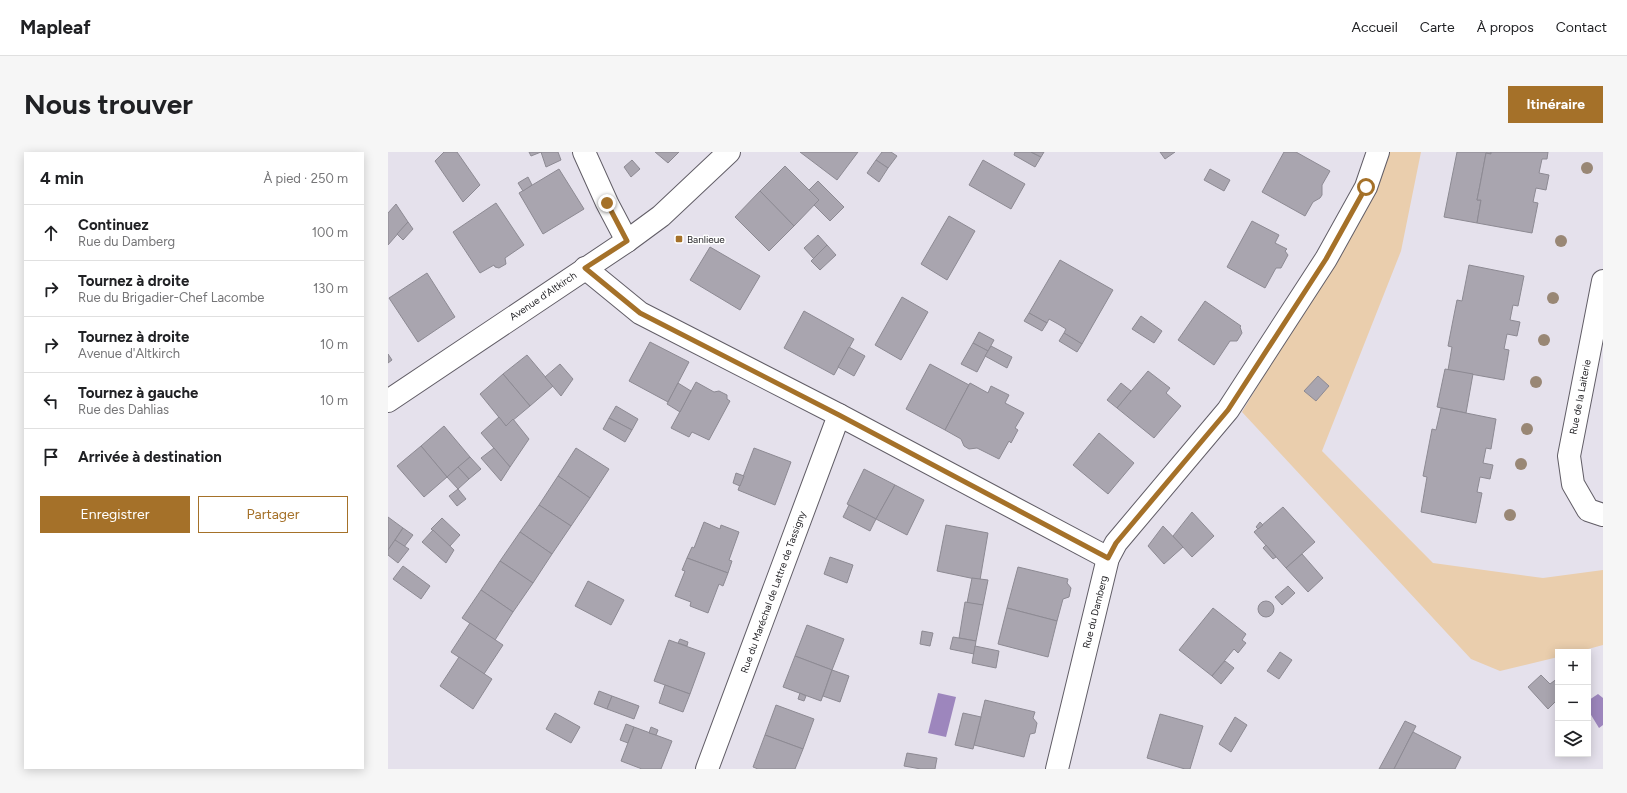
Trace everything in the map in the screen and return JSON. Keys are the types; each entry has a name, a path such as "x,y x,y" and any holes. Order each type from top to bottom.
{"street":[{"path":"584,152 607,203 627,241"},
{"name":"Avenue d'Altkirch","path":"388,401 627,241 661,216 728,152"},
{"name":"Rue du Damberg","path":"1057,769 1108,558 1116,543 1228,410 1326,259 1366,187 1378,152"},
{"path":"585,268 640,313 839,415 1108,558"},
{"name":"Rue de la Laiterie","path":"1596,512 1573,484 1569,456 1603,281"},
{"name":"Rue du Maréchal de Lattre de Tassigny","path":"707,769 839,415"}],"shaded area":[{"path":"1387,152 1421,152 1401,251 1322,451 1433,563 1543,578 1603,570 1603,645 1588,649 1555,649 1555,658 1500,671 1471,659 1242,412 1370,198"},
{"path":"938,693 956,697 946,737 928,733"},
{"path":"1598,694 1603,698 1603,725 1599,728 1591,715 1591,699"}],"building":[{"path":"444,152 457,152 480,185 463,202 435,161"},
{"path":"529,152 541,152 531,156"},
{"path":"541,152 558,152 561,160 546,167"},
{"path":"655,152 679,152 668,163"},
{"path":"800,152 858,152 837,180"},
{"path":"882,152 891,152 897,156 888,168 876,160"},
{"path":"1015,152 1031,152 1041,157 1035,167 1014,155"},
{"path":"1031,152 1044,152 1041,157"},
{"path":"1160,152 1175,152 1165,159"},
{"path":"1284,152 1296,152 1330,171 1322,185 1322,195 1313,202 1305,216 1262,192"},
{"path":"1457,152 1491,152 1491,154 1486,153 1477,200 1481,200 1477,223 1444,217"},
{"path":"1491,152 1548,152 1547,159 1542,159 1539,173 1549,175 1546,190 1536,188 1533,202 1538,203 1532,233 1477,223 1481,200 1477,200 1486,153 1491,154"},
{"path":"632,160 640,169 631,177 624,167"},
{"path":"876,160 888,168 879,182 867,173"},
{"path":"983,160 1025,184 1011,209 969,185"},
{"path":"785,166 819,200 794,226 760,191"},
{"path":"559,169 584,209 543,234 519,193"},
{"path":"1210,169 1230,180 1224,191 1204,180"},
{"path":"528,177 532,185 523,191 518,183"},
{"path":"818,181 844,207 830,221 814,205 819,200 809,190"},
{"path":"760,191 794,226 769,251 735,217"},
{"path":"496,203 524,245 505,258 506,264 499,268 495,267 494,265 480,273 453,232"},
{"path":"396,204 408,222 388,245 388,213"},
{"path":"949,216 975,231 947,280 921,264"},
{"path":"1252,221 1279,235 1275,243 1287,249 1285,251 1288,255 1281,268 1276,268 1265,288 1227,267"},
{"path":"408,222 413,229 403,240 397,234"},
{"path":"818,235 827,245 814,259 804,248"},
{"path":"827,245 836,255 820,270 811,261"},
{"path":"710,247 760,276 740,310 690,280"},
{"path":"1060,260 1113,290 1082,344 1064,333 1066,329 1058,324 1049,319 1047,323 1029,313"},
{"path":"1469,265 1524,276 1518,306 1513,305 1510,320 1520,322 1517,336 1507,334 1504,349 1509,350 1504,380 1448,370 1452,347 1448,346 1457,300 1462,301"},
{"path":"427,273 455,317 418,342 389,298"},
{"path":"902,297 928,312 901,360 875,345"},
{"path":"1205,301 1241,326 1242,333 1237,341 1230,341 1214,365 1178,340"},
{"path":"804,311 854,339 834,375 784,348"},
{"path":"1029,313 1047,323 1042,331 1024,321"},
{"path":"1141,316 1162,331 1154,343 1132,329"},
{"path":"979,332 994,340 988,351 973,343"},
{"path":"1064,333 1082,344 1077,352 1059,341"},
{"path":"650,342 689,362 668,402 629,381"},
{"path":"973,343 988,351 977,372 961,364"},
{"path":"991,346 1012,357 1007,368 985,356"},
{"path":"849,347 865,356 854,376 838,367"},
{"path":"388,354 392,360 388,363"},
{"path":"527,355 553,386 530,406 503,374"},
{"path":"560,364 573,379 561,396 545,377"},
{"path":"930,364 969,385 945,430 906,409"},
{"path":"1445,369 1473,374 1466,413 1437,407"},
{"path":"1148,371 1170,388 1166,393 1181,406 1154,438 1117,408"},
{"path":"503,374 530,406 506,426 480,394"},
{"path":"1318,376 1329,386 1316,401 1304,391"},
{"path":"696,382 714,392 719,391 727,395 727,399 730,401 709,440 692,432 689,437 671,428"},
{"path":"678,383 691,391 680,412 667,404"},
{"path":"970,383 988,393 991,386 1009,395 1005,403 1024,413 1015,428 1018,430 1011,443 1009,441 999,459 977,448 969,449 964,446 961,439 945,430"},
{"path":"1121,383 1131,391 1117,408 1107,400"},
{"path":"616,406 638,419 632,430 609,418"},
{"path":"1441,408 1496,419 1491,449 1486,448 1483,463 1493,465 1490,479 1480,477 1477,492 1482,493 1476,523 1421,512 1427,477 1423,476 1432,429 1436,430"},
{"path":"499,417 506,426 513,419 529,439 510,467 481,433"},
{"path":"609,418 632,430 625,442 603,429"},
{"path":"444,426 470,457 447,477 421,446"},
{"path":"1099,433 1134,463 1108,494 1073,465"},
{"path":"421,446 447,477 424,497 397,466"},
{"path":"494,448 510,467 501,481 481,458"},
{"path":"576,448 609,469 590,498 558,476"},
{"path":"754,448 791,462 775,505 738,490"},
{"path":"470,457 481,469 469,479 458,467"},
{"path":"458,467 469,479 458,489 447,477"},
{"path":"864,469 895,485 876,519 847,504"},
{"path":"736,473 744,476 740,486 733,483"},
{"path":"558,476 590,498 571,526 539,505"},
{"path":"895,485 924,500 907,535 876,519"},
{"path":"458,489 466,499 457,506 449,496"},
{"path":"539,505 571,526 552,554 520,532"},
{"path":"849,505 876,519 870,531 843,517"},
{"path":"1283,507 1315,542 1286,568 1254,532"},
{"path":"1192,512 1214,536 1192,557 1173,536"},
{"path":"388,517 403,528 388,550"},
{"path":"442,518 460,535 450,546 431,529"},
{"path":"704,522 720,529 721,525 739,532 729,560 732,561 728,573 687,558 692,547 694,548"},
{"path":"1260,522 1263,525 1258,529 1256,527"},
{"path":"946,525 988,533 980,580 937,571"},
{"path":"1163,526 1183,547 1164,564 1148,546"},
{"path":"403,528 413,535 404,547 395,540"},
{"path":"433,530 454,550 446,563 422,542"},
{"path":"520,532 552,554 533,583 500,561"},
{"path":"395,540 409,549 398,563 388,555 388,550"},
{"path":"1266,545 1276,557 1273,559 1263,548"},
{"path":"1302,554 1323,578 1308,592 1286,568"},
{"path":"830,557 853,565 847,583 824,574"},
{"path":"687,558 728,573 723,586 719,584 708,613 690,606 691,602 675,596 685,571 682,570"},
{"path":"500,561 533,583 513,612 481,590"},
{"path":"403,566 430,586 421,599 393,579"},
{"path":"1018,567 1068,579 1067,583 1071,588 1069,597 1063,599 1057,621 1007,608"},
{"path":"972,578 988,580 983,605 967,603"},
{"path":"588,581 624,600 611,625 575,606"},
{"path":"1288,586 1295,593 1282,605 1275,597"},
{"path":"481,590 513,612 495,640 462,618"},
{"path":"1266,601 1273,606 1274,609 1269,616 1266,617 1259,612 1258,609 1263,602"},
{"path":"965,602 983,605 976,641 959,638"},
{"path":"1007,608 1057,621 1048,657 998,644"},
{"path":"1213,608 1246,634 1242,640 1246,643 1238,653 1234,649 1212,676 1179,650"},
{"path":"470,623 503,645 484,674 451,652"},
{"path":"807,625 844,639 832,670 795,656"},
{"path":"922,631 933,633 930,646 920,644"},
{"path":"953,637 976,641 974,654 950,649"},
{"path":"680,639 688,642 687,646 678,643"},
{"path":"669,640 705,653 690,694 654,681"},
{"path":"975,646 999,651 996,668 972,663"},
{"path":"1280,652 1292,660 1279,679 1267,671"},
{"path":"795,656 832,670 821,701 783,687"},
{"path":"459,657 492,679 473,709 440,686"},
{"path":"1225,661 1234,668 1221,684 1212,676"},
{"path":"832,670 849,676 840,702 823,696"},
{"path":"1541,675 1550,684 1555,680 1555,702 1548,709 1528,687"},
{"path":"665,685 690,694 683,712 659,703"},
{"path":"599,691 612,696 607,709 594,704"},
{"path":"800,693 806,696 804,701 798,699"},
{"path":"612,696 639,706 634,719 607,709"},
{"path":"985,700 1035,712 1033,718 1037,723 1035,733 1030,734 1024,757 974,745"},
{"path":"776,705 814,719 803,749 765,735"},
{"path":"555,713 580,727 571,743 546,729"},
{"path":"963,713 981,717 973,749 955,745"},
{"path":"1160,714 1203,726 1190,769 1185,769 1147,758"},
{"path":"1235,717 1247,725 1231,752 1219,744"},
{"path":"1405,721 1416,726 1394,769 1379,769"},
{"path":"626,724 634,727 628,743 620,740"},
{"path":"634,727 672,741 661,769 642,769 621,761"},
{"path":"651,727 658,730 656,735 649,733"},
{"path":"1413,732 1461,757 1455,769 1394,769"},
{"path":"765,735 803,749 795,769 758,769 753,767"},
{"path":"907,753 937,758 935,769 921,769 904,766"}],"place":[{"name":"Banlieue","path":"679,239"}],"route":[{"path":"607,203 627,241 585,268 640,313 839,415 1108,558 1116,543 1228,410 1326,259 1366,187"}]}
